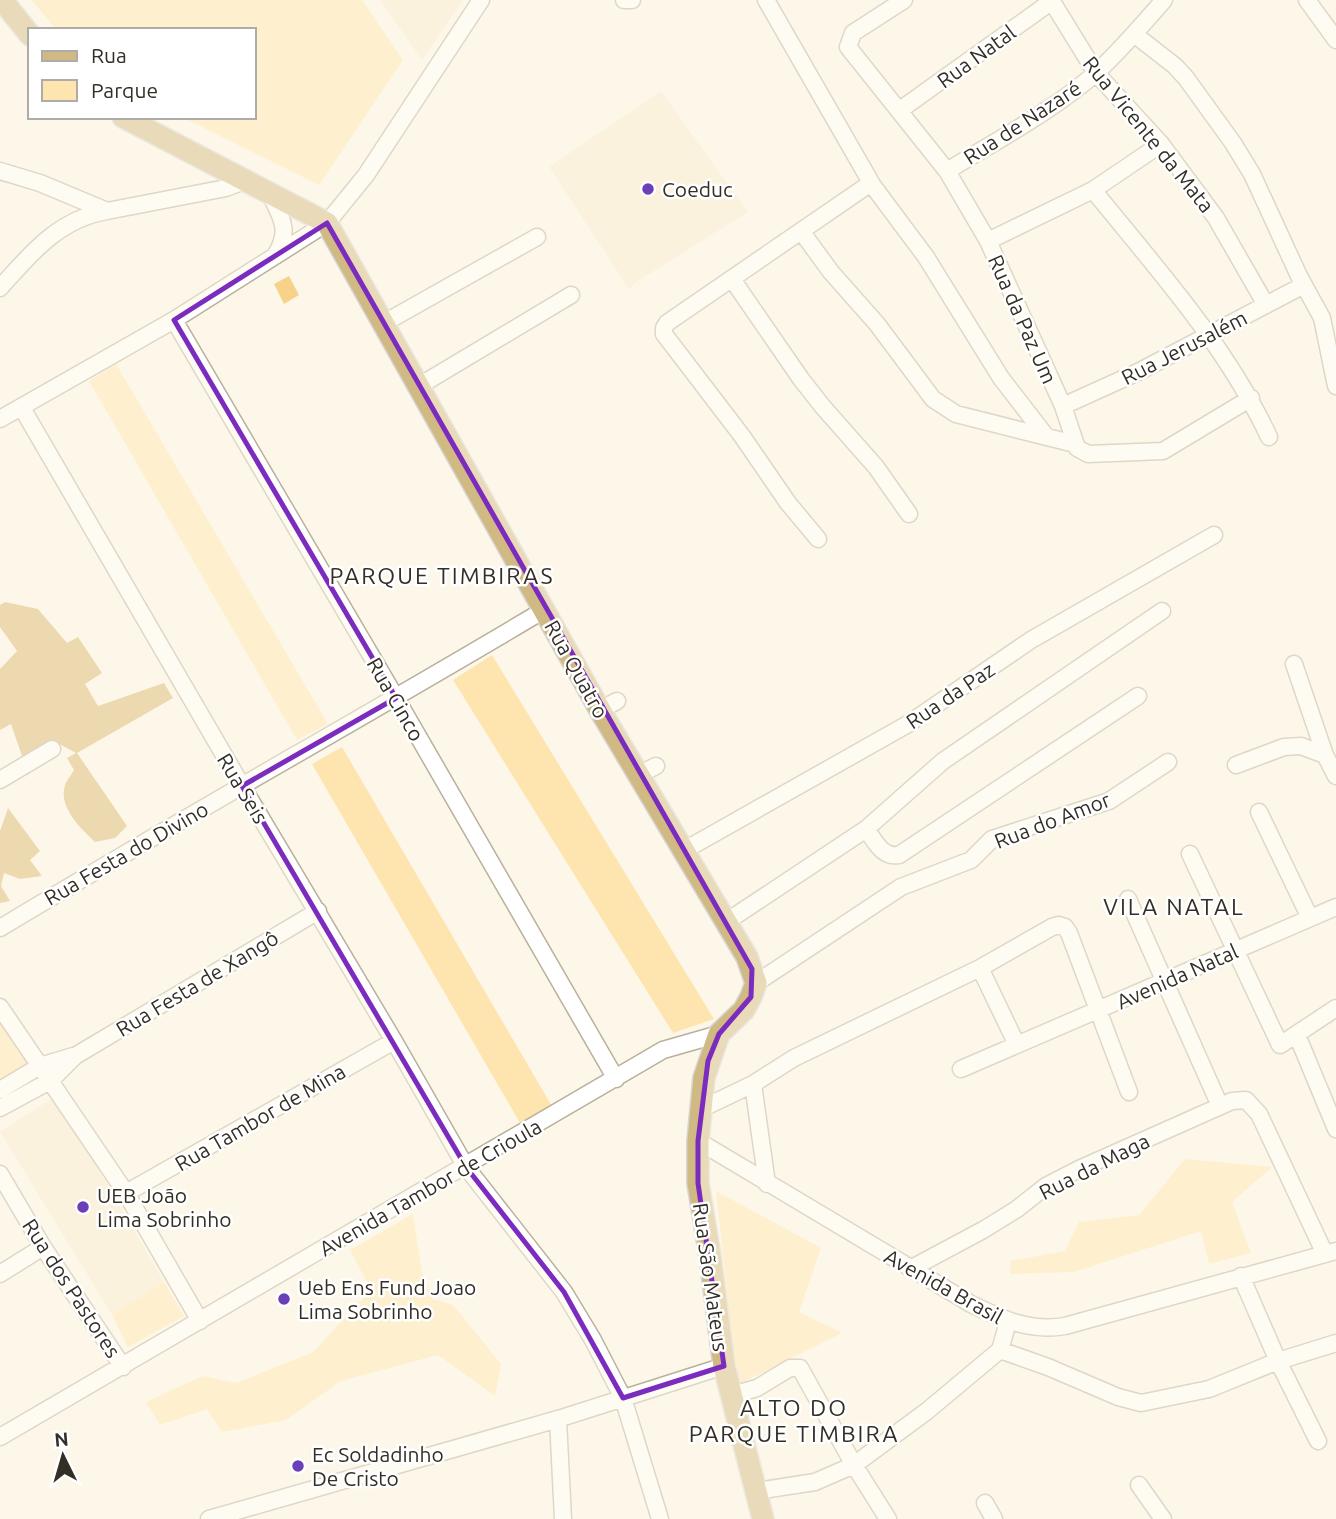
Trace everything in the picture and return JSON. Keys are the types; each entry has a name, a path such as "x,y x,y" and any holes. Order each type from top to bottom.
{"main road":[{"path":"2,0 28,34"},
{"path":"0,14 28,35"},
{"path":"126,119 327,223"},
{"name":"Rua Quatro","path":"327,223 544,610 608,706 647,771 684,851 747,957 756,984"},
{"path":"719,1034 744,1010 756,984"},
{"name":"Rua São Mateus","path":"719,1034 704,1078 698,1141 698,1183 724,1367 763,1519"}],"street":[{"path":"0,419 174,320 273,260 327,223 366,175 481,0"},
{"path":"624,0 632,0"},
{"path":"766,0 871,183 926,257 1001,378 1045,435"},
{"name":"Rua da Paz Um","path":"904,0 853,33 848,42 852,53 947,171 988,241 1063,407 1075,444"},
{"name":"Rua de Nazaré","path":"947,171 1041,113 1096,73 1164,0"},
{"path":"1307,0 1336,40"},
{"name":"Rua Vicente da Mata","path":"1051,1 1096,73 1161,144 1216,218 1266,305"},
{"name":"Rua Natal","path":"900,110 1051,1"},
{"path":"1134,34 1175,66 1233,143 1252,174 1322,318 1333,350 1336,386"},
{"path":"988,241 1093,190 1161,144"},
{"path":"0,170 40,183 107,211"},
{"path":"0,288 30,254 53,234 86,215 226,188 244,181"},
{"path":"818,539 664,334 664,328 667,323 871,183"},
{"path":"1093,190 1192,312 1251,398 1269,437"},
{"path":"270,194 285,229 282,245 273,260"},
{"path":"801,231 831,272 877,324 933,399 956,414 1075,444 1081,452 1088,454 1163,451 1251,398"},
{"path":"384,323 537,237"},
{"path":"732,279 823,407 876,467 909,514"},
{"name":"Rua Jerusalém","path":"1063,407 1138,372 1304,285"},
{"path":"419,386 571,295"},
{"name":"Rua Cinco","path":"174,320 616,1079"},
{"name":"Rua Seis","path":"22,408 466,1167 564,1292 593,1340 623,1398 660,1519"},
{"name":"Rua da Paz","path":"684,851 908,724 1031,640 1214,535"},
{"name":"Rua Festa do Divino","path":"0,928 139,844 396,698 544,610"},
{"path":"726,922 866,829 943,761 1162,611"},
{"path":"1294,664 1325,755 1336,776"},
{"path":"866,829 885,854 899,855 1138,696"},
{"path":"1236,765 1284,747 1301,746 1325,755"},
{"path":"0,780 52,749"},
{"name":"Rua do Amor","path":"756,984 901,887 971,860 992,839 1109,801 1168,762"},
{"path":"1259,812 1310,918"},
{"path":"1190,854 1280,1045 1334,1013"},
{"path":"1128,898 1220,1107"},
{"name":"Avenida Natal","path":"961,1069 1336,906"},
{"name":"Rua Festa de Xangô","path":"0,1108 50,1081 75,1056 318,911"},
{"path":"701,1109 753,1084 794,1058 980,968 1059,925 1065,927 1129,1092"},
{"path":"980,968 1017,1045"},
{"path":"0,1007 126,1193 200,1321"},
{"name":"Avenida Tambor de Crioula","path":"0,1437 663,1050 719,1034"},
{"path":"1297,1035 1336,1129"},
{"name":"Rua Tambor de Mina","path":"126,1193 394,1041"},
{"name":"Rua Festa de Xangô","path":"0,1090 40,1066 75,1056"},
{"path":"753,1084 767,1184"},
{"name":"Rua da Maga","path":"912,1268 983,1230 1017,1209 1046,1186 1232,1101 1246,1100 1259,1114 1330,1253"},
{"name":"Avenida Brasil","path":"698,1141 971,1304 1008,1322 1045,1328 1065,1326 1330,1253"},
{"name":"Rua dos Pastores","path":"0,1174 43,1247 123,1367"},
{"path":"0,1274 43,1247"},
{"path":"1241,1276 1278,1361 1318,1441"},
{"path":"757,1492 815,1482 854,1465 927,1411 1000,1350 1008,1322"},
{"path":"1000,1350 1118,1397 1140,1403 1209,1390 1278,1361 1336,1343"},
{"path":"209,1519 558,1419 724,1367"},
{"path":"732,1395 757,1388 790,1368 798,1367 802,1370 854,1465 888,1519"},
{"path":"558,1419 563,1519"},
{"path":"1139,1485 1163,1519"},
{"path":"985,1503 994,1519"}],"highlighted area":[{"path":"327,223 752,969 751,997 719,1034 708,1061 698,1141 698,1183 724,1366 623,1398 564,1292 466,1167 242,786 396,698 174,320"}],"shaded area":[{"path":"380,0 463,0 422,60"},
{"name":"Coeduc","path":"661,91 748,212 629,289 549,167"},
{"path":"289,276 299,295 284,304 274,284"},
{"path":"5,602 38,609 67,643 78,637 102,673 85,684 98,706 164,683 173,698 77,753 127,826 115,838 95,842 67,809 65,785 74,770 67,758 76,753 54,741 22,756 11,724 0,730 0,669 17,651 0,627 0,605"},
{"path":"8,808 40,851 30,860 42,876 20,879 4,873 1,886 10,901 0,903 0,831"},
{"name":"UEB João Lima Sobrinho","path":"56,1096 164,1282 112,1315 0,1132"}],"green space":[{"path":"31,0 362,0 403,60 319,185 186,119 256,119 256,28 55,28"},
{"path":"116,364 328,724 297,740 89,381"},
{"path":"492,655 714,1019 673,1033 453,680"},
{"path":"342,747 553,1108 520,1123 312,764"},
{"path":"0,1008 35,1067 0,1085"},
{"path":"1185,1159 1272,1167 1232,1202 1251,1253 1209,1264 1201,1231 1074,1272 1010,1274 1011,1261 1065,1251 1079,1222 1139,1215"},
{"path":"716,1191 821,1248 799,1312 842,1333 737,1385"},
{"path":"413,1214 422,1273 433,1299 453,1305 501,1364 495,1396 438,1355 341,1381 286,1420 222,1432 207,1409 160,1425 146,1402 203,1376 236,1383 313,1352 371,1290 350,1250"},
{"path":"164,1282 184,1316 128,1347 112,1315"}],"place":[{"name":"Coeduc","path":"648,189"},
{"name":"UEB João Lima Sobrinho","path":"83,1207"},
{"name":"Ueb Ens Fund Joao Lima Sobrinho","path":"284,1299"},
{"name":"Ec Soldadinho De Cristo","path":"298,1466"}],"district":[{"name":"PARQUE TIMBIRAS","path":"442,575"},
{"name":"VILA NATAL","path":"1174,906"},
{"name":"ALTO DO PARQUE TIMBIRA","path":"794,1420"}]}
